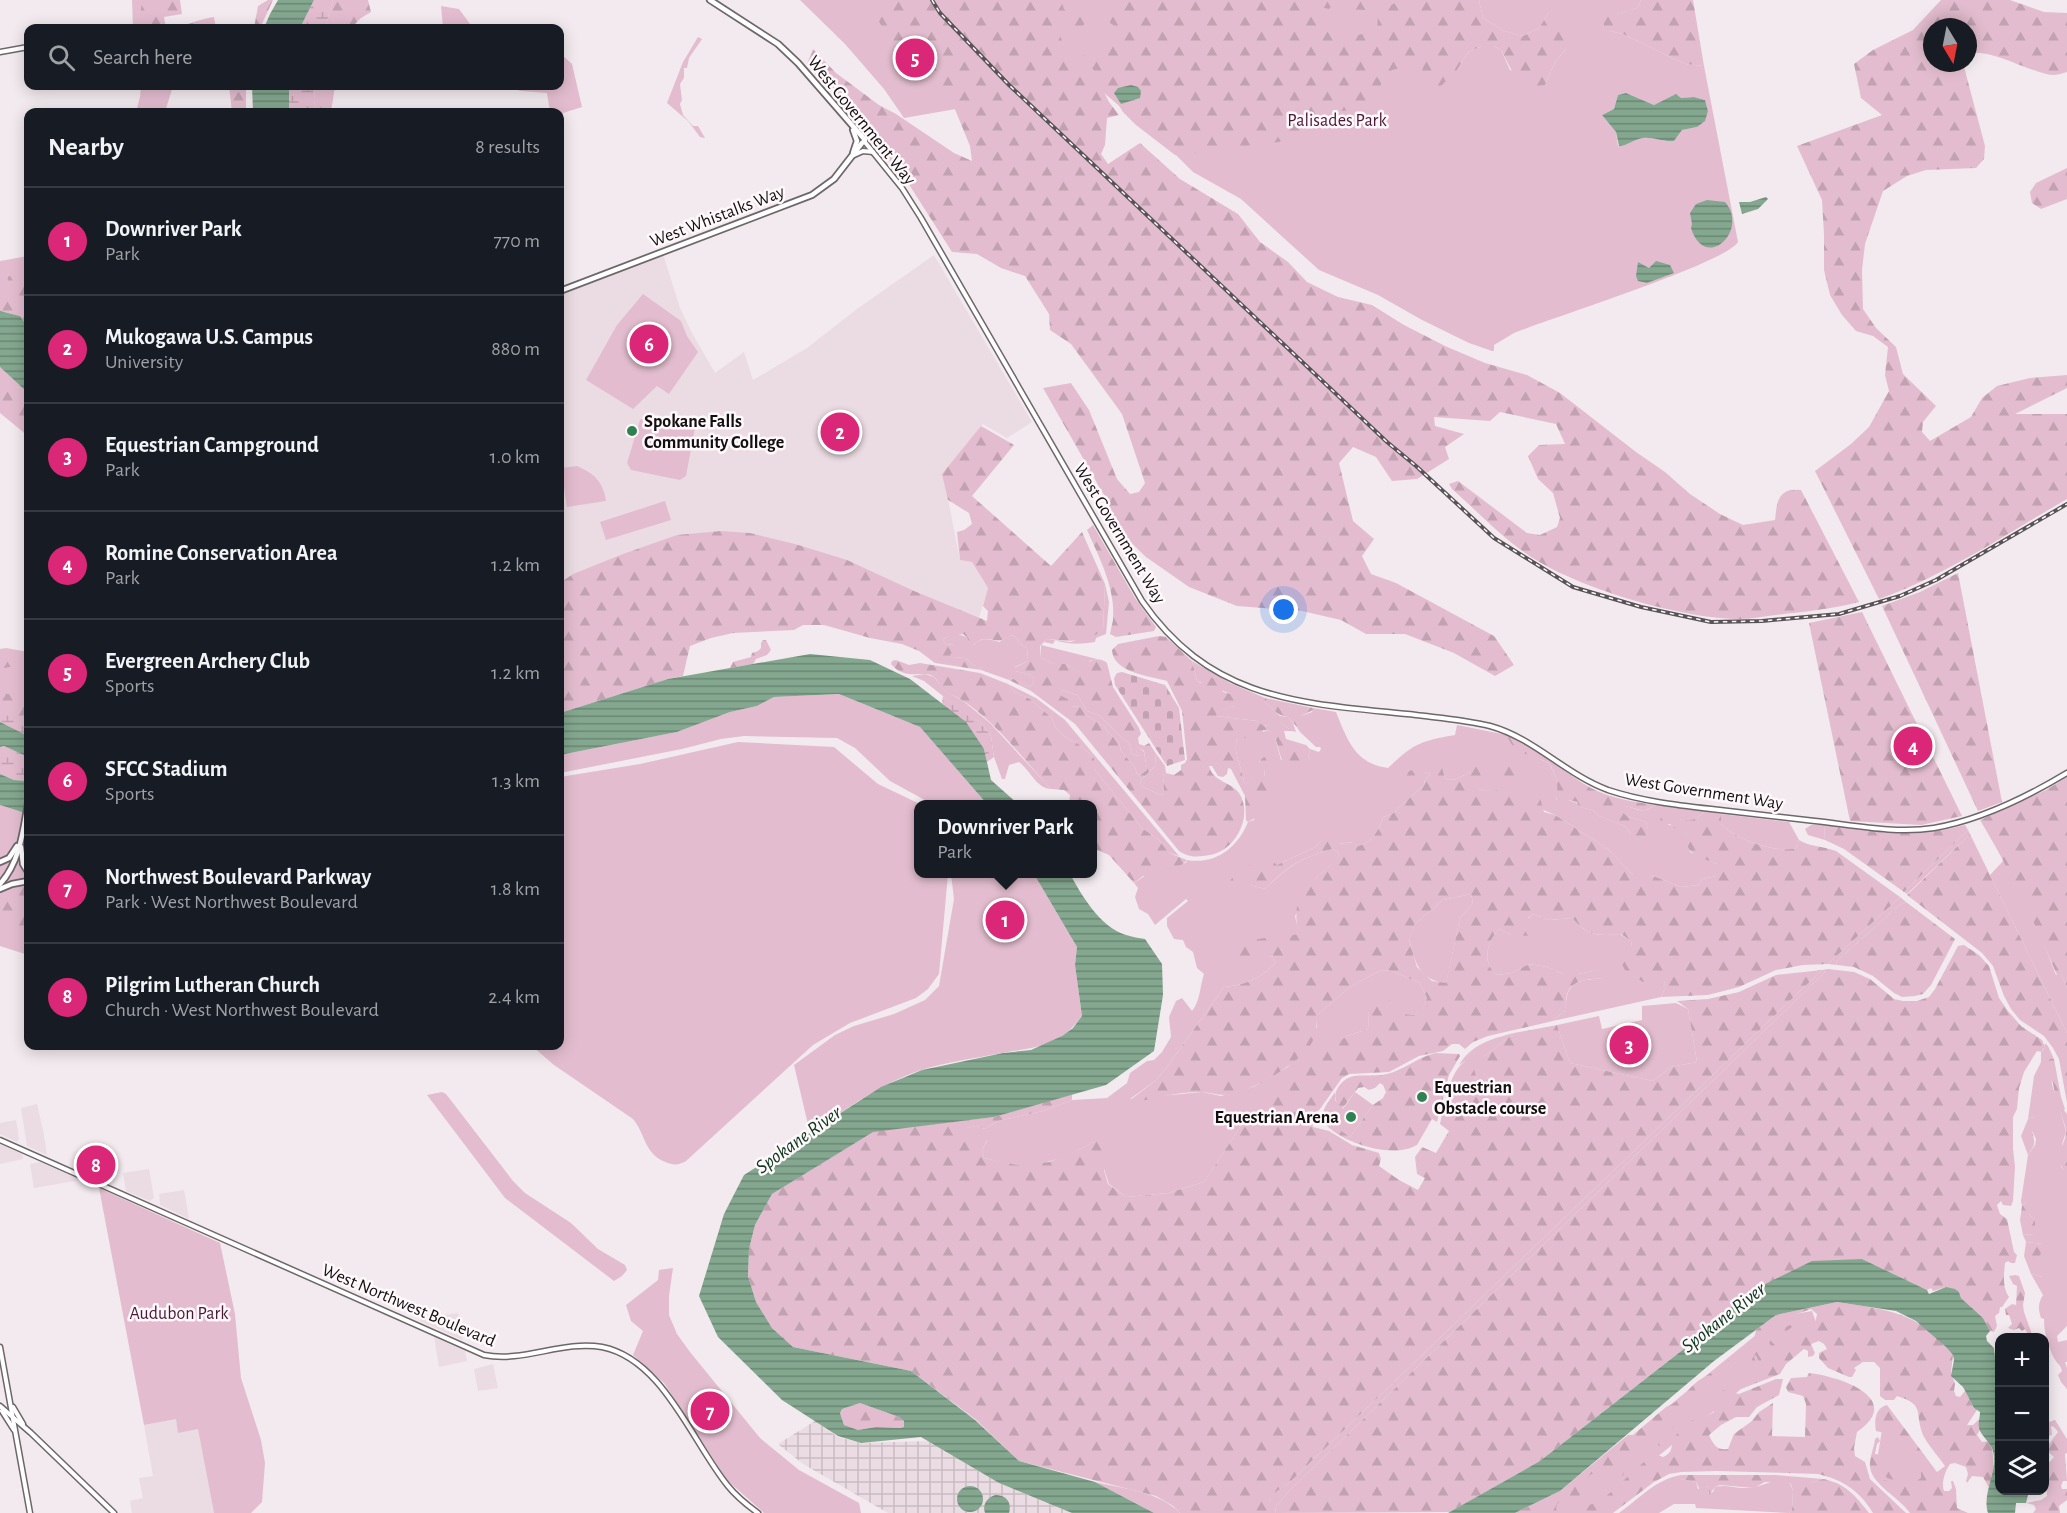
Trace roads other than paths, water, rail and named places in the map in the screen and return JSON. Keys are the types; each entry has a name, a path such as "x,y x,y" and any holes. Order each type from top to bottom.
{"main road":[{"name":"West Government Way","path":"710,0 778,44 798,63 902,188 1142,601 1167,631 1200,661 1229,679 1288,700 1454,719 1490,726 1513,734 1540,749 1582,778 1638,798 1892,829 1931,829 1971,819 2031,793 2067,773"},
{"path":"0,52 24,48"},
{"path":"851,124 857,141 852,157"},
{"name":"West Whistalks Way","path":"564,289 812,195 834,179 864,142"},
{"path":"852,157 862,152 875,153"},
{"path":"0,884 15,861 24,823"},
{"path":"0,862 12,855 21,838"},
{"path":"21,838 24,866"},
{"path":"0,890 24,882"},
{"name":"West Northwest Boulevard","path":"0,1140 484,1355 506,1358 574,1346 602,1347 622,1354 641,1366 660,1386 720,1476 736,1495 758,1513"},
{"path":"0,1347 30,1513"},
{"path":"9,1394 18,1418 31,1433"},
{"path":"0,1407 31,1433 114,1513"},
{"path":"0,1407 16,1434"}],"water":[{"path":"278,0 314,0 302,24 266,24"},
{"path":"1131,85 1138,87 1141,91 1140,98 1121,104 1114,93 1118,88"},
{"path":"252,90 289,90 289,108 253,108"},
{"path":"1626,93 1654,105 1676,94 1681,98 1694,97 1705,100 1708,111 1705,121 1697,127 1682,130 1674,141 1643,138 1619,146 1616,132 1602,115 1614,109 1618,95"},
{"path":"1766,197 1768,199 1758,209 1742,214 1739,202 1750,202"},
{"path":"1707,200 1725,202 1731,213 1732,224 1729,234 1715,247 1706,247 1698,241 1691,228 1690,213 1696,204"},
{"path":"1656,261 1670,265 1674,273 1647,283 1638,281 1636,276 1638,262 1649,268"},
{"path":"0,311 20,316 24,322 24,389 0,367"},
{"path":"810,654 870,660 910,679 966,722 984,749 991,780 1014,800 984,800 920,727 839,694 774,697 757,706 730,712 677,732 564,754 564,712 668,679"},
{"path":"0,722 24,734 24,755 4,746 0,747"},
{"path":"0,774 14,780 24,781 24,813 0,805"},
{"path":"1036,878 1072,878 1086,901 1108,925 1128,936 1145,939 1162,964 1163,995 1154,1051 1106,1085 994,1117 873,1132 772,1194 755,1225 749,1249 748,1276 756,1302 772,1328 793,1347 911,1371 975,1420 1019,1461 1095,1482 1154,1513 1072,1513 999,1483 921,1437 861,1443 838,1436 782,1400 718,1337 699,1296 724,1214 744,1175 881,1087 922,1070 1003,1053 1031,1050 1062,1036 1073,1028 1082,1016 1075,965 1077,947","holes":["860,1403 899,1417 904,1421 904,1427 900,1428 876,1427 858,1430 844,1425 840,1413 842,1409"]},
{"name":"Spokane River","path":"1862,1259 1927,1290 1929,1294 1946,1287 1955,1289 1961,1298 1983,1318 1990,1331 1986,1336 1987,1341 1994,1348 1995,1357 1995,1495 2028,1495 2026,1503 2016,1503 2015,1513 1988,1513 1987,1499 1993,1471 1993,1452 1979,1428 1980,1412 1974,1408 1963,1387 1951,1376 1953,1355 1916,1321 1896,1311 1837,1302 1776,1315 1714,1361 1560,1491 1515,1513 1448,1513 1540,1461 1698,1338 1745,1294 1812,1261"},
{"path":"970,1486 979,1490 983,1499 979,1508 970,1512 961,1508 957,1499 961,1490"},
{"path":"995,1495 1007,1500 1010,1506 1009,1513 985,1513 986,1502"}],"railway":[{"path":"932,0 940,13 1009,85 1387,442 1494,538 1573,587 1641,607 1711,622 1762,621 1839,614 1900,596 1936,580 2067,504"}],"place":[{"name":"Evergreen Archery Club","path":"915,58"},
{"name":"SFCC Stadium","path":"649,344"},
{"name":"Spokane Falls Community College","path":"632,431"},
{"name":"Mukogawa U.S. Campus","path":"840,432"},
{"name":"Romine Conservation Area","path":"1913,746"},
{"name":"Downriver Park","path":"1005,920"},
{"name":"Equestrian Campground","path":"1629,1045"},
{"name":"Equestrian Obstacle course","path":"1422,1097"},
{"name":"Equestrian Arena","path":"1351,1117"},
{"name":"Pilgrim Lutheran Church","path":"96,1165"},
{"name":"Northwest Boulevard Parkway","path":"710,1411"}],"park label":[{"name":"Palisades Park","path":"1337,120"},
{"name":"Audubon Park","path":"179,1313"}]}
